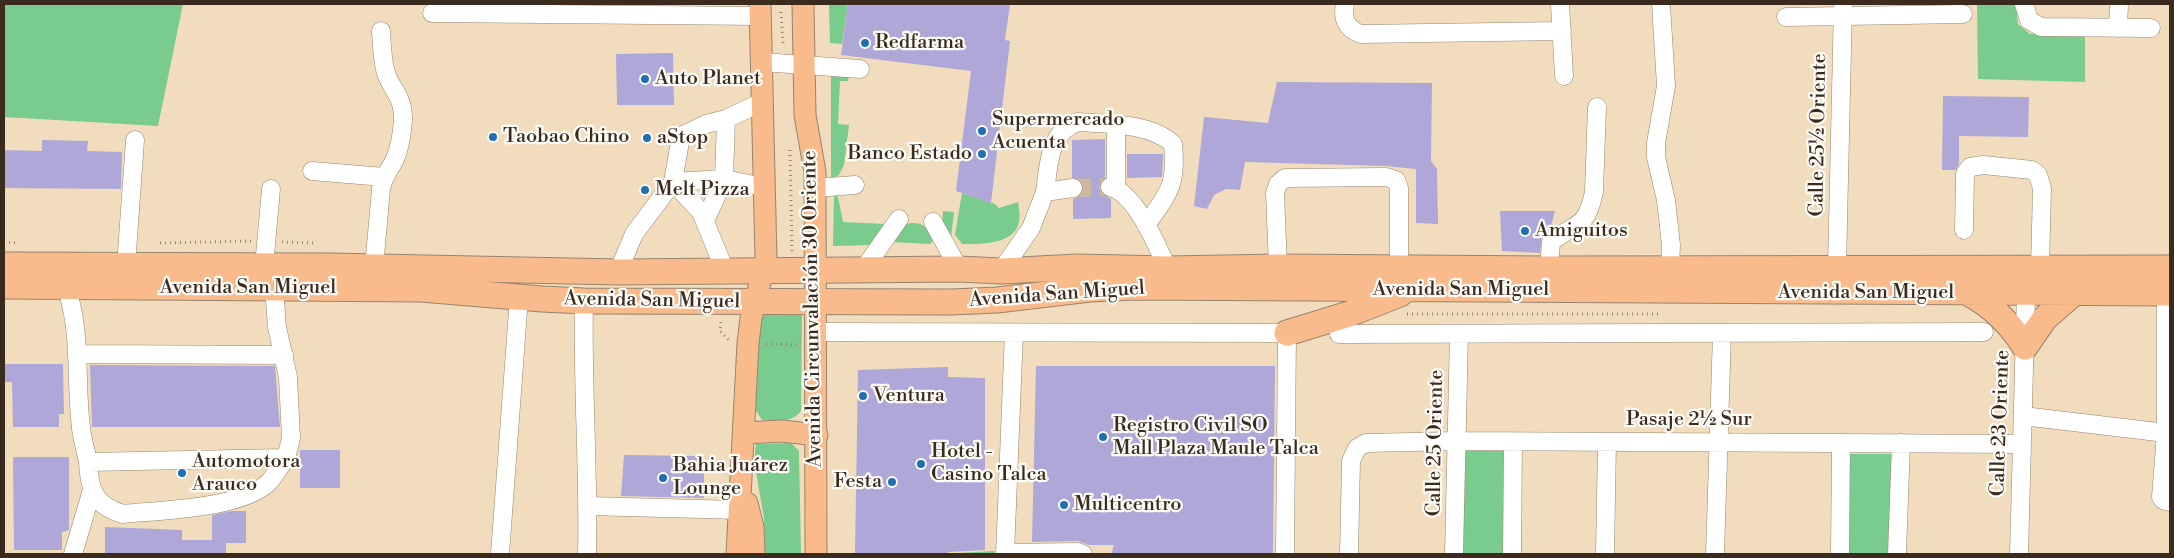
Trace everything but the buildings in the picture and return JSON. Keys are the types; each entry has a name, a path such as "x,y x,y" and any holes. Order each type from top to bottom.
{"highway":[{"name":"Avenida San Miguel","path":"4,266 374,267 618,272 960,269 1001,271 1077,267 1168,269 1278,266 1549,269 2170,268"},
{"path":"1986,268 2009,279 2026,293 2050,267"},
{"name":"Avenida San Miguel","path":"4,286 431,289 584,301 755,302 974,302 1113,288 2168,293"},
{"path":"1287,333 1349,314 1413,289"},
{"path":"1968,293 1997,311 2016,332 2025,347 2045,318 2074,293"}],"main road":[{"name":"Avenida Circunvalación 30 Oriente","path":"803,4 805,116 814,157 815,188 816,554"},
{"path":"737,554 748,344 761,272 766,259 760,10"},
{"path":"744,433 782,431 817,435"},
{"path":"741,487 751,519 754,554"}],"street":[{"path":"1345,4 1343,14 1346,24 1355,32 1367,34 1562,31"},
{"path":"1560,4 1564,76"},
{"path":"1661,4 1666,86 1656,143 1656,157 1666,200 1671,245 1670,268"},
{"path":"2118,28 2119,4"},
{"path":"432,13 511,8 760,10"},
{"path":"1786,17 1842,10 1963,14"},
{"name":"Calle 25½ Oriente","path":"1837,268 1842,10"},
{"path":"2027,12 2041,27 2151,28"},
{"path":"374,267 384,177 395,160 400,143 403,118 402,102 387,76 383,59 381,31"},
{"path":"762,62 803,63 860,69"},
{"path":"618,272 634,234 673,182 681,136 706,124 726,119 762,102"},
{"path":"1549,269 1551,242 1580,225 1587,217 1591,205 1594,192 1597,107"},
{"path":"705,221 724,179 726,119"},
{"path":"1001,271 1031,228 1045,192 1052,146 1062,131 1078,122 1137,128 1165,136 1173,144 1176,169 1168,195 1146,225"},
{"path":"1116,126 1113,188 1141,215 1168,269"},
{"path":"126,266 134,140"},
{"path":"1964,230 1964,174 1970,167 1983,165 2032,170 2038,175 2042,188 2050,267"},
{"path":"312,171 384,177"},
{"path":"1278,266 1275,193 1278,184 1286,178 1386,177 1396,180 1399,188 1399,267"},
{"path":"673,182 724,179 764,186"},
{"path":"673,182 701,212 721,261 722,272"},
{"path":"815,188 855,185"},
{"path":"264,266 271,188"},
{"path":"1045,192 1073,188"},
{"path":"863,270 899,219"},
{"path":"933,222 960,269"},
{"path":"66,286 74,310 81,428 92,490 72,554"},
{"path":"92,490 108,509 123,514 215,504 246,495 267,483 286,458 291,438 288,377 277,327 274,288"},
{"name":"Calle 23 Oriente","path":"2019,554 2026,293"},
{"path":"2168,293 2166,433 2161,497 2163,500 2170,502"},
{"path":"500,554 519,297"},
{"path":"584,301 583,345 588,506 587,554"},
{"name":"Avenida San Miguel","path":"816,332 1287,333"},
{"name":"Avenida San Miguel","path":"1339,334 1984,332"},
{"path":"1014,333 1005,554 1078,552 1083,554"},
{"path":"1285,554 1287,333"},
{"path":"1715,554 1722,333"},
{"name":"Calle 25 Oriente","path":"1454,554 1460,334"},
{"path":"78,354 284,356"},
{"path":"2023,416 2166,433"},
{"name":"Pasaje 2½ Sur","path":"1349,554 1351,460 1357,448 1366,443 1456,441 2022,444"},
{"path":"1512,554 1513,442"},
{"path":"1605,554 1608,442"},
{"path":"1840,554 1841,443"},
{"path":"1897,554 1901,443"},
{"path":"88,462 286,458"},
{"path":"588,506 739,510"}],"green space":[{"path":"4,4 183,4 158,126 4,117"},
{"path":"829,4 848,4 842,44 830,43"},
{"path":"1977,4 2016,4 2018,24 2030,34 2085,35 2085,82 1978,79"},
{"path":"831,71 849,75 848,81 840,81 838,124 849,125 844,165 839,175 831,179"},
{"path":"962,193 995,204 999,208 1018,202 1019,219 1016,229 1011,235 996,242 962,244 955,235"},
{"path":"834,195 838,197 843,222 887,224 871,245 833,246"},
{"path":"943,211 954,212 951,238 942,227"},
{"path":"904,224 923,225 928,230 933,239 931,244 891,242"},
{"path":"759,312 802,313 801,411 788,420 762,420 755,409"},
{"path":"791,443 799,451 801,554 765,554 764,518 754,461 756,444"},
{"path":"1465,450 1504,451 1503,554 1463,554"},
{"path":"1848,454 1895,454 1892,554 1848,554"},
{"path":"994,551 995,554 958,554 958,553"}],"tunnel":[{"path":"1073,188 1110,187"}],"place":[{"name":"Redfarma","path":"865,43"},
{"name":"Auto Planet","path":"645,79"},
{"name":"Supermercado Acuenta","path":"982,131"},
{"name":"Taobao Chino","path":"493,137"},
{"name":"aStop","path":"647,138"},
{"name":"Banco Estado","path":"982,154"},
{"name":"Melt Pizza","path":"645,190"},
{"name":"Amiguitos","path":"1525,231"},
{"name":"Ventura","path":"863,396"},
{"name":"Registro Civil SO Mall Plaza Maule Talca","path":"1103,437"},
{"name":"Hotel - Casino Talca","path":"921,464"},
{"name":"Automotora Arauco","path":"182,473"},
{"name":"Bahia Juárez Lounge","path":"663,478"},
{"name":"Festa","path":"892,482"},
{"name":"Multicentro","path":"1064,505"}]}
